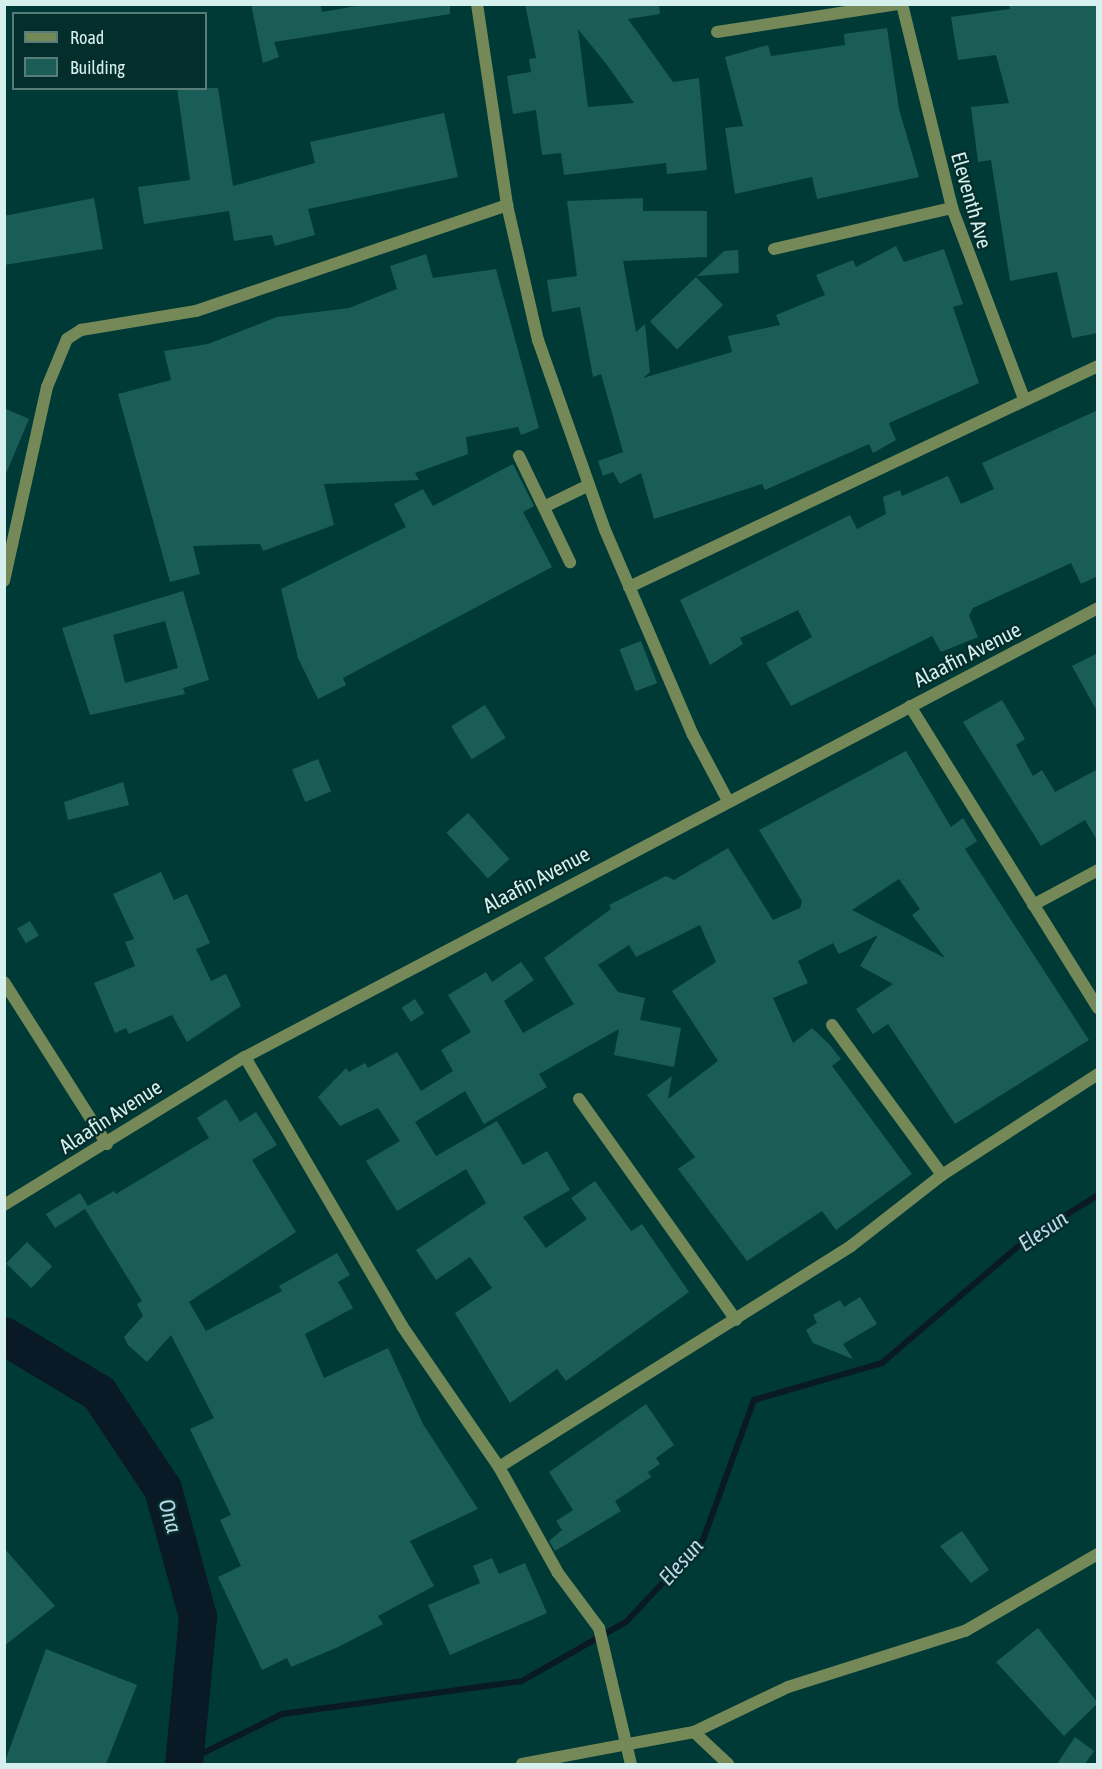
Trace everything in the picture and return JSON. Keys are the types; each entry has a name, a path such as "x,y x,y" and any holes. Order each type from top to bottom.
{"street":[{"path":"477,4 507,205 538,340 589,486 629,587 727,800"},
{"path":"717,32 900,4"},
{"name":"Eleventh Ave","path":"900,4 952,208 1024,399"},
{"path":"4,581 47,387 67,339 81,330 196,311 507,205"},
{"path":"774,249 952,208"},
{"path":"629,587 1098,366"},
{"path":"519,456 570,562"},
{"path":"544,507 589,486"},
{"name":"Alaafin Avenue","path":"4,1205 107,1144 245,1057 727,800 1098,608"},
{"path":"910,706 1098,1008"},
{"path":"1033,905 1098,870"},
{"path":"6,988 107,1144"},
{"path":"832,1025 942,1175"},
{"path":"245,1057 402,1326 500,1467 603,1642 623,1745 631,1764"},
{"path":"500,1467 851,1246 942,1175 1098,1074"},
{"path":"579,1099 736,1320"},
{"path":"522,1764 694,1732 788,1687 965,1631 1098,1554"},
{"path":"694,1732 728,1764"}],"building":[{"path":"251,4 320,4 322,12 368,4 450,4 450,14 274,42 279,57 263,63"},
{"path":"525,4 659,4 660,14 628,19 673,82 699,78 707,170 667,174 666,163 564,175 561,153 542,155 536,110 513,114 507,76 531,72 529,59 536,58","holes":["578,29 634,103 588,107"]},
{"path":"1009,4 1098,4 1098,333 1072,338 1057,272 1010,281 991,160 978,162 971,107 1009,103 996,55 958,60 951,17 1010,9"},
{"path":"887,28 899,109 919,177 817,199 812,177 735,194 725,128 743,126 725,57 768,45 771,56 845,45 844,34"},
{"path":"207,88 218,88 233,186 315,163 310,142 444,113 458,177 308,209 315,235 275,246 272,235 234,241 229,211 144,224 138,187 190,180 177,90 207,90"},
{"path":"94,198 103,249 4,265 4,216"},
{"path":"643,198 643,211 707,211 707,257 623,261 636,332 645,324 650,372 643,378 732,352 728,336 780,325 776,315 825,295 816,275 853,260 856,267 896,246 904,262 944,249 963,304 953,307 979,383 889,423 896,440 873,453 869,444 765,490 762,484 654,519 641,473 620,484 613,472 603,476 598,461 623,452 601,374 593,377 580,307 552,312 547,280 577,276 567,201"},
{"path":"738,250 739,273 697,276 724,251"},
{"path":"426,254 433,278 496,269 539,428 521,435 518,427 466,437 468,454 415,473 419,480 324,484 334,525 263,551 260,544 193,546 200,574 170,582 118,394 171,380 164,351 208,344 277,317 349,308 397,289 390,266"},
{"path":"696,277 723,305 677,350 650,321"},
{"path":"4,408 29,419 5,476 4,476"},
{"path":"1098,410 1098,576 1081,584 1071,563 973,608 969,616 978,637 941,652 932,636 791,706 766,663 812,637 798,610 740,638 743,644 710,665 680,600 850,515 857,529 886,514 883,497 900,490 902,496 948,476 961,504 994,489 982,463"},
{"path":"513,464 534,506 523,512 552,567 343,678 346,685 318,699 298,658 281,589 406,527 394,504 423,489 433,506"},
{"path":"183,591 209,680 183,688 185,694 90,715 62,628","holes":["165,621 178,668 125,683 113,635"]},
{"path":"641,641 657,683 636,691 620,649"},
{"path":"1098,653 1098,713 1072,666"},
{"path":"1002,700 1025,739 1016,745 1033,776 1042,770 1055,792 1098,769 1098,842 1085,820 1041,846 963,722"},
{"path":"485,705 506,738 472,759 451,726"},
{"path":"906,751 951,827 963,818 977,841 965,849 1089,1040 955,1124 888,1024 873,1034 856,1009 893,984 860,966 878,935 839,954 833,943 798,961 808,983 773,998 793,1043 812,1028 829,1044 841,1059 832,1066 912,1174 836,1230 822,1211 747,1261 678,1169 695,1157 647,1095 672,1076 668,1099 718,1061 672,991 716,962 700,925 636,957 629,945 598,965 618,992 645,998 640,1020 681,1028 674,1067 614,1055 619,1029 539,1074 547,1087 484,1124 465,1091 415,1122 436,1156 497,1121 523,1165 547,1151 570,1190 523,1217 546,1248 587,1219 571,1198 595,1181 631,1231 642,1224 689,1292 566,1381 557,1369 510,1403 455,1313 492,1288 470,1257 436,1280 416,1250 486,1203 466,1169 397,1211 366,1161 400,1141 378,1108 340,1126 318,1097 346,1068 349,1072 365,1063 368,1068 397,1052 421,1091 453,1071 441,1050 471,1032 448,995 486,972 492,982 521,962 534,980 504,1001 523,1033 574,1004 544,958 611,909 609,905 666,876 674,880 728,848 773,920 800,908 802,901 759,830","holes":["899,879 920,909 912,915 945,958 852,910"]},
{"path":"318,759 331,791 305,802 292,769"},
{"path":"123,782 129,805 68,820 64,802"},
{"path":"468,813 509,859 488,878 446,832"},
{"path":"161,872 174,900 187,894 210,943 196,949 211,981 226,974 241,1006 187,1042 172,1015 129,1034 126,1028 115,1033 94,983 135,966 125,942 134,939 113,894"},
{"path":"30,921 39,936 26,943 17,929"},
{"path":"415,999 424,1013 411,1022 402,1008"},
{"path":"226,1099 240,1122 256,1112 277,1145 252,1160 296,1232 189,1302 206,1331 282,1291 279,1286 337,1253 350,1275 338,1282 353,1308 305,1334 324,1378 388,1348 423,1424 478,1509 410,1541 434,1586 378,1616 383,1624 338,1647 291,1667 287,1658 262,1670 218,1577 241,1566 220,1520 231,1515 190,1429 214,1418 171,1335 147,1362 128,1345 124,1337 143,1316 137,1304 142,1301 85,1209 55,1228 46,1214 80,1193 88,1206 114,1191 116,1194 209,1138 197,1118"},
{"path":"27,1242 52,1266 31,1288 6,1264"},
{"path":"860,1297 877,1324 843,1344 853,1359 813,1343 806,1330 817,1323 813,1315 840,1300 844,1307"},
{"path":"646,1404 674,1445 656,1458 660,1464 648,1472 651,1477 615,1501 621,1511 555,1551 549,1541 562,1530 556,1521 573,1510 549,1472"},
{"path":"962,1531 989,1570 971,1583 940,1546"},
{"path":"4,1548 55,1606 4,1646"},
{"path":"492,1558 499,1574 525,1563 547,1613 450,1655 428,1605 480,1583 473,1566"},
{"path":"1038,1628 1098,1703 1064,1736 996,1662"},
{"path":"46,1649 137,1685 106,1764 4,1764"},
{"path":"1075,1737 1094,1751 1085,1764 1057,1764"}],"waterway":[{"name":"Elesun","path":"185,1762 282,1714 522,1681 626,1622 703,1540 754,1400 882,1363 1023,1242 1098,1195"},
{"name":"Ona","path":"4,1336 99,1393 163,1489 198,1617 184,1764"}]}
